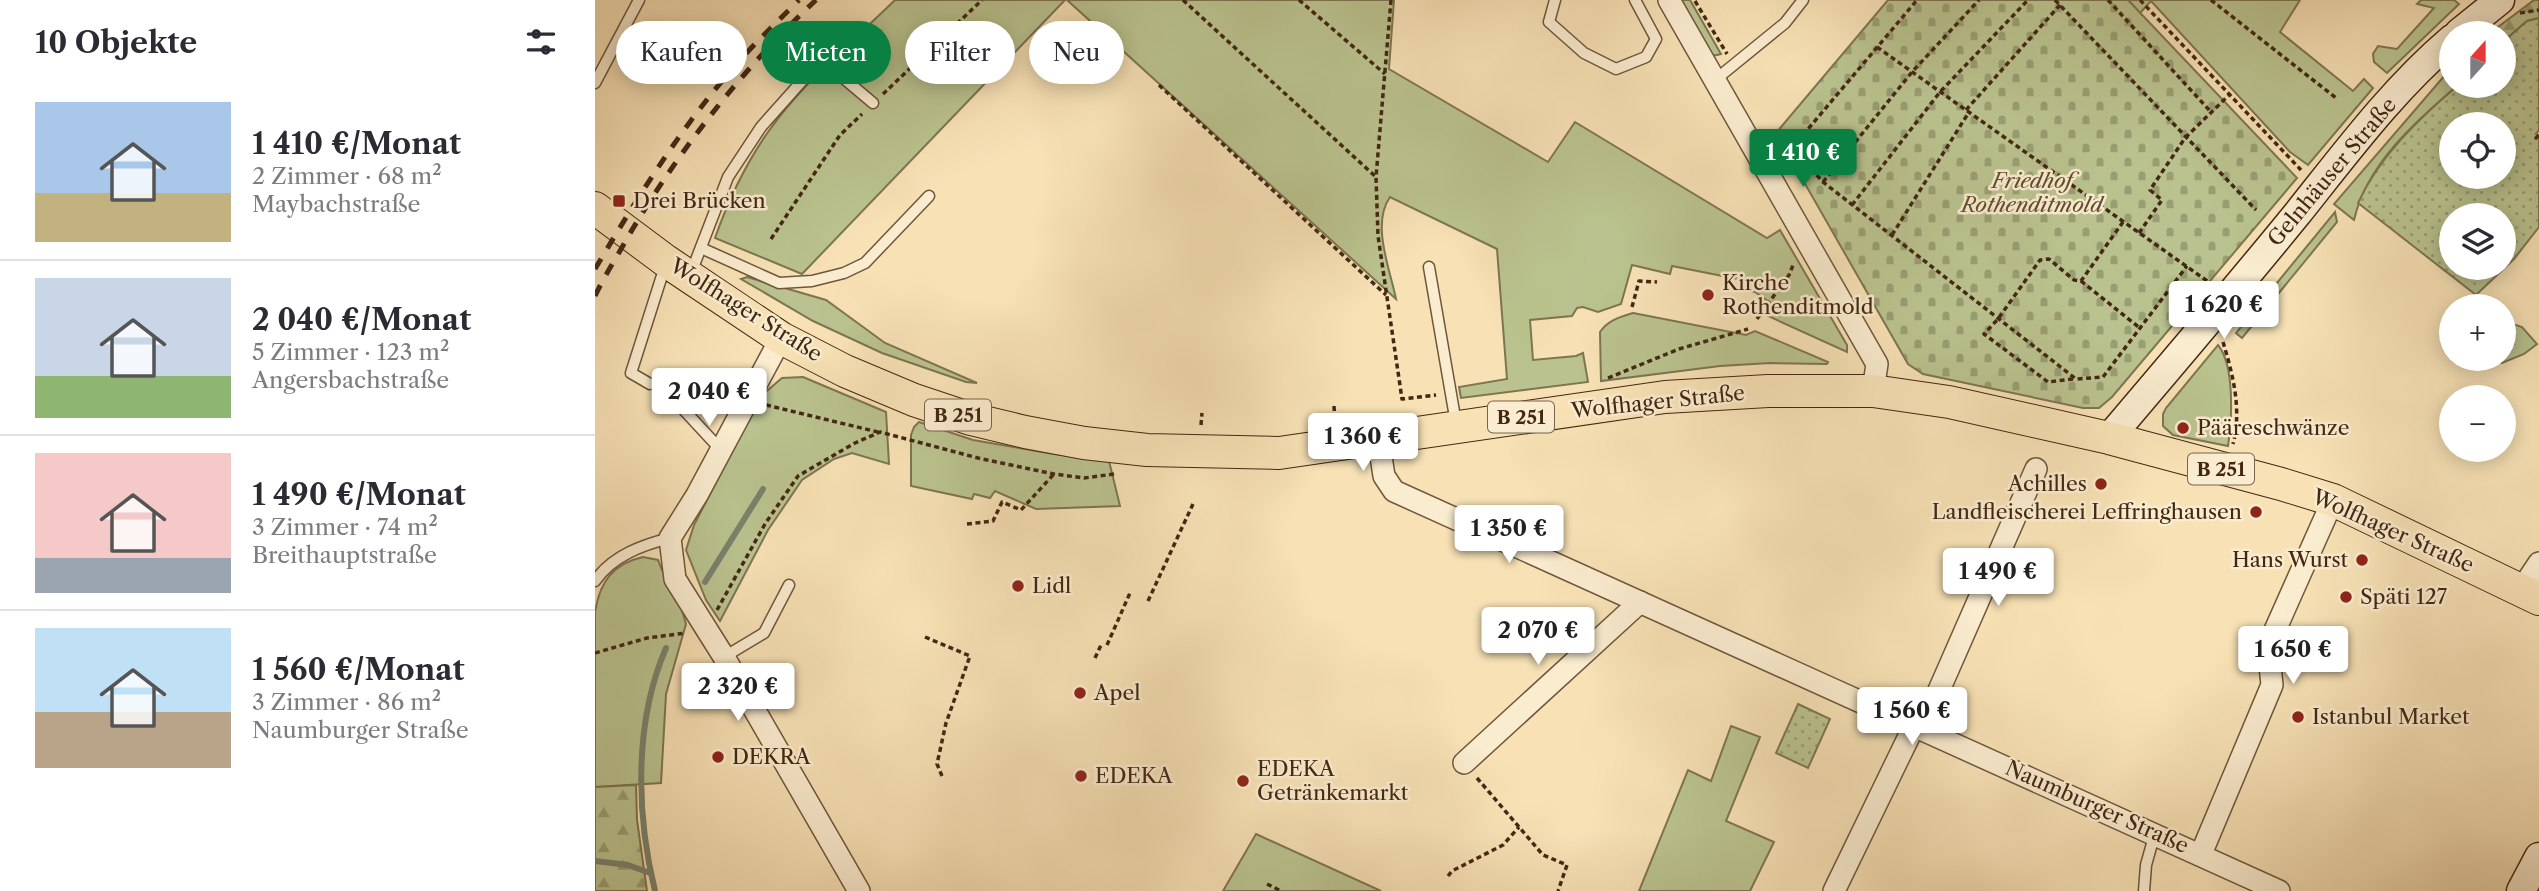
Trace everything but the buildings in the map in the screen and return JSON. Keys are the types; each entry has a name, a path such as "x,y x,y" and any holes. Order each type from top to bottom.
{"main road":[{"path":"2474,21 2500,0"},
{"name":"Gelnhäuser Straße","path":"2109,438 2229,297 2318,186 2399,93 2439,52"},
{"name":"Wolfhager Straße","path":"595,208 686,261 781,338 845,370 914,400 971,419 1083,443 1147,450 1279,453 1665,397 1768,391 1873,391 1949,402 2109,438 2333,500 2530,595"},
{"path":"2521,891 2539,857"}],"street":[{"path":"1669,0 1877,364 1873,391"},
{"path":"781,338 670,538 675,579 724,657 859,891"},
{"name":"Naumburger Straße","path":"1378,437 1384,476 1394,491 2201,854 2250,885 2279,891"},
{"path":"1834,891 1918,727 2036,469"},
{"path":"2201,854 2272,685 2268,646 2333,500"},
{"path":"2530,595 2539,563"},
{"path":"1464,763 1640,602"}],"lane":[{"path":"595,83 639,0"},
{"path":"1555,0 1549,22 1584,52 1616,69 1646,57 1656,38 1635,0"},
{"path":"1716,80 1784,23 1803,0"},
{"path":"650,384 631,373 728,177 761,127 810,72 835,71 873,103"},
{"path":"686,261 779,283 812,281 844,273 865,263 929,196"},
{"path":"1429,267 1457,426"},
{"path":"671,396 721,450"},
{"path":"595,581 601,572 618,559 645,544 670,538"},
{"path":"724,657 764,633 789,586"},
{"path":"2144,891 2146,865 2155,833"}],"path":[{"path":"1183,0 1376,177"},
{"path":"1299,0 1385,74"},
{"path":"1391,0 1376,177 1378,236 1403,408"},
{"path":"1695,0 1733,65"},
{"path":"1770,174 1917,0"},
{"path":"1823,182 1912,72 1979,0"},
{"path":"1852,205 1940,92 2028,0"},
{"path":"2055,0 2256,210"},
{"path":"2108,0 2211,112"},
{"path":"2140,0 2286,156 2318,186"},
{"path":"2211,0 2336,98"},
{"path":"1891,236 1967,111 2060,5"},
{"path":"1877,47 2229,297"},
{"path":"1159,85 1388,297"},
{"path":"2139,233 2162,200 2150,190 2185,138 2229,95"},
{"path":"1792,148 1823,182 2075,379"},
{"path":"2081,281 2123,222"},
{"path":"1757,319 1789,275 1796,260 1812,249"},
{"path":"2141,329 2049,259 2040,260 1998,319 1984,334 2048,382 2103,377 2141,329 2187,267"},
{"path":"1632,307 1639,281 1657,282"},
{"path":"1602,383 1659,356 1748,329"},
{"path":"2223,342 2236,402 2237,430 2227,470"},
{"path":"1402,399 1450,393"},
{"path":"747,400 943,450 1053,474 1084,478 1125,471"},
{"path":"595,653 647,638 707,629 765,524 798,476 855,443 880,432"},
{"path":"967,524 993,521 1002,502 1021,510 1053,474"},
{"path":"1148,601 1193,504"},
{"path":"1095,658 1105,644 1130,593"},
{"path":"925,637 970,656 946,723 937,764 942,776"},
{"path":"1464,763 1543,855 1567,865 1558,891"},
{"path":"1448,876 1503,845 1519,827"},
{"path":"1268,884 1281,891"}],"green space":[{"path":"895,0 1065,0 1045,21 1029,21 1029,38 1015,52 1015,21 905,21 905,84 984,84 802,274 715,238 731,197 760,145 808,84 891,84 891,21 873,21"},
{"path":"1067,0 1394,0 1389,69 1548,162 1575,122 1767,238 1780,230 1847,345 1847,352 1768,316 1769,302 1755,292 1746,290 1748,281 1672,266 1670,274 1632,265 1621,304 1598,312 1583,307 1577,308 1572,316 1530,320 1533,360 1583,353 1588,382 1461,398 1459,387 1507,379 1497,249 1390,197 1382,220 1382,233 1396,299 1124,52 1124,21 1090,21"},
{"path":"1681,0 1690,0 1721,54 1712,56"},
{"name":"Friedhof Rothenditmold","path":"1888,0 2128,0 2297,178 2112,397 2099,408 2083,408 1923,374 1908,364 1776,133"},
{"path":"2128,0 2300,0 2280,32 2353,91 2364,79 2373,88 2308,165 2290,152 2151,1 2140,13"},
{"path":"2421,0 2454,0 2459,4 2387,73 2374,62 2373,54 2378,46 2397,49 2434,8 2417,4"},
{"path":"2534,0 2539,0 2539,18 2527,21 2517,30 2517,21 2506,21"},
{"path":"2539,18 2539,130 2536,134 2539,137 2539,227 2516,256 2516,203 2439,203 2439,266 2358,203 2377,169 2389,154 2444,98 2517,98 2517,30 2527,21"},
{"path":"2439,82 2439,98 2443,98 2409,129 2381,162 2360,200 2354,220 2334,204"},
{"path":"2335,212 2337,222 2242,338 2236,333"},
{"path":"747,277 826,300 885,343 977,383 966,382 882,353 813,321 741,279"},
{"path":"2457,280 2492,280 2475,294"},
{"path":"1633,313 1746,335 1755,331 1828,362 1720,366 1601,381 1600,332 1611,322"},
{"path":"2516,325 2522,327 2537,344 2516,357"},
{"path":"2218,345 2230,379 2231,422 2228,446 2173,435 2163,426 2166,408"},
{"path":"803,377 886,412 889,464 852,453 834,459 802,480 768,530 720,621 706,600 686,550 694,525 761,396 782,378"},
{"path":"919,422 973,440 1109,461 1120,506 1036,509 995,491 990,498 974,494 972,499 911,486 911,435"},
{"path":"643,557 658,560 680,603 686,624 666,694 661,783 595,787 597,601 609,576 623,564"},
{"path":"1798,704 1830,719 1808,768 1776,753"},
{"path":"1731,726 1760,737 1726,821 1774,842 1750,891 1639,891 1688,770 1711,781"},
{"path":"636,785 637,820 647,891 595,891 595,787"},
{"path":"1256,834 1381,891 1223,891"}],"waterway":[{"path":"705,582 763,489"},
{"path":"655,891 644,831 641,768 648,706 666,648"},
{"path":"595,861 628,865 650,873"}],"railway":[{"path":"595,269 682,133 742,58 799,0"},
{"path":"595,296 629,235 691,141 763,53 816,0"}],"place":[{"name":"Drei Brücken","path":"619,201"},
{"name":"Kirche Rothenditmold","path":"1708,295"},
{"name":"Pääreschwänze","path":"2183,428"},
{"name":"Achilles","path":"2101,484"},
{"name":"Landfleischerei Leffringhausen","path":"2256,512"},
{"name":"Hans Wurst","path":"2362,560"},
{"name":"Lidl","path":"1018,586"},
{"name":"Späti 127","path":"2346,597"},
{"name":"Apel","path":"1080,693"},
{"name":"Istanbul Market","path":"2298,717"},
{"name":"DEKRA","path":"718,757"},
{"name":"EDEKA","path":"1081,776"},
{"name":"EDEKA Getränkemarkt","path":"1243,781"}]}
